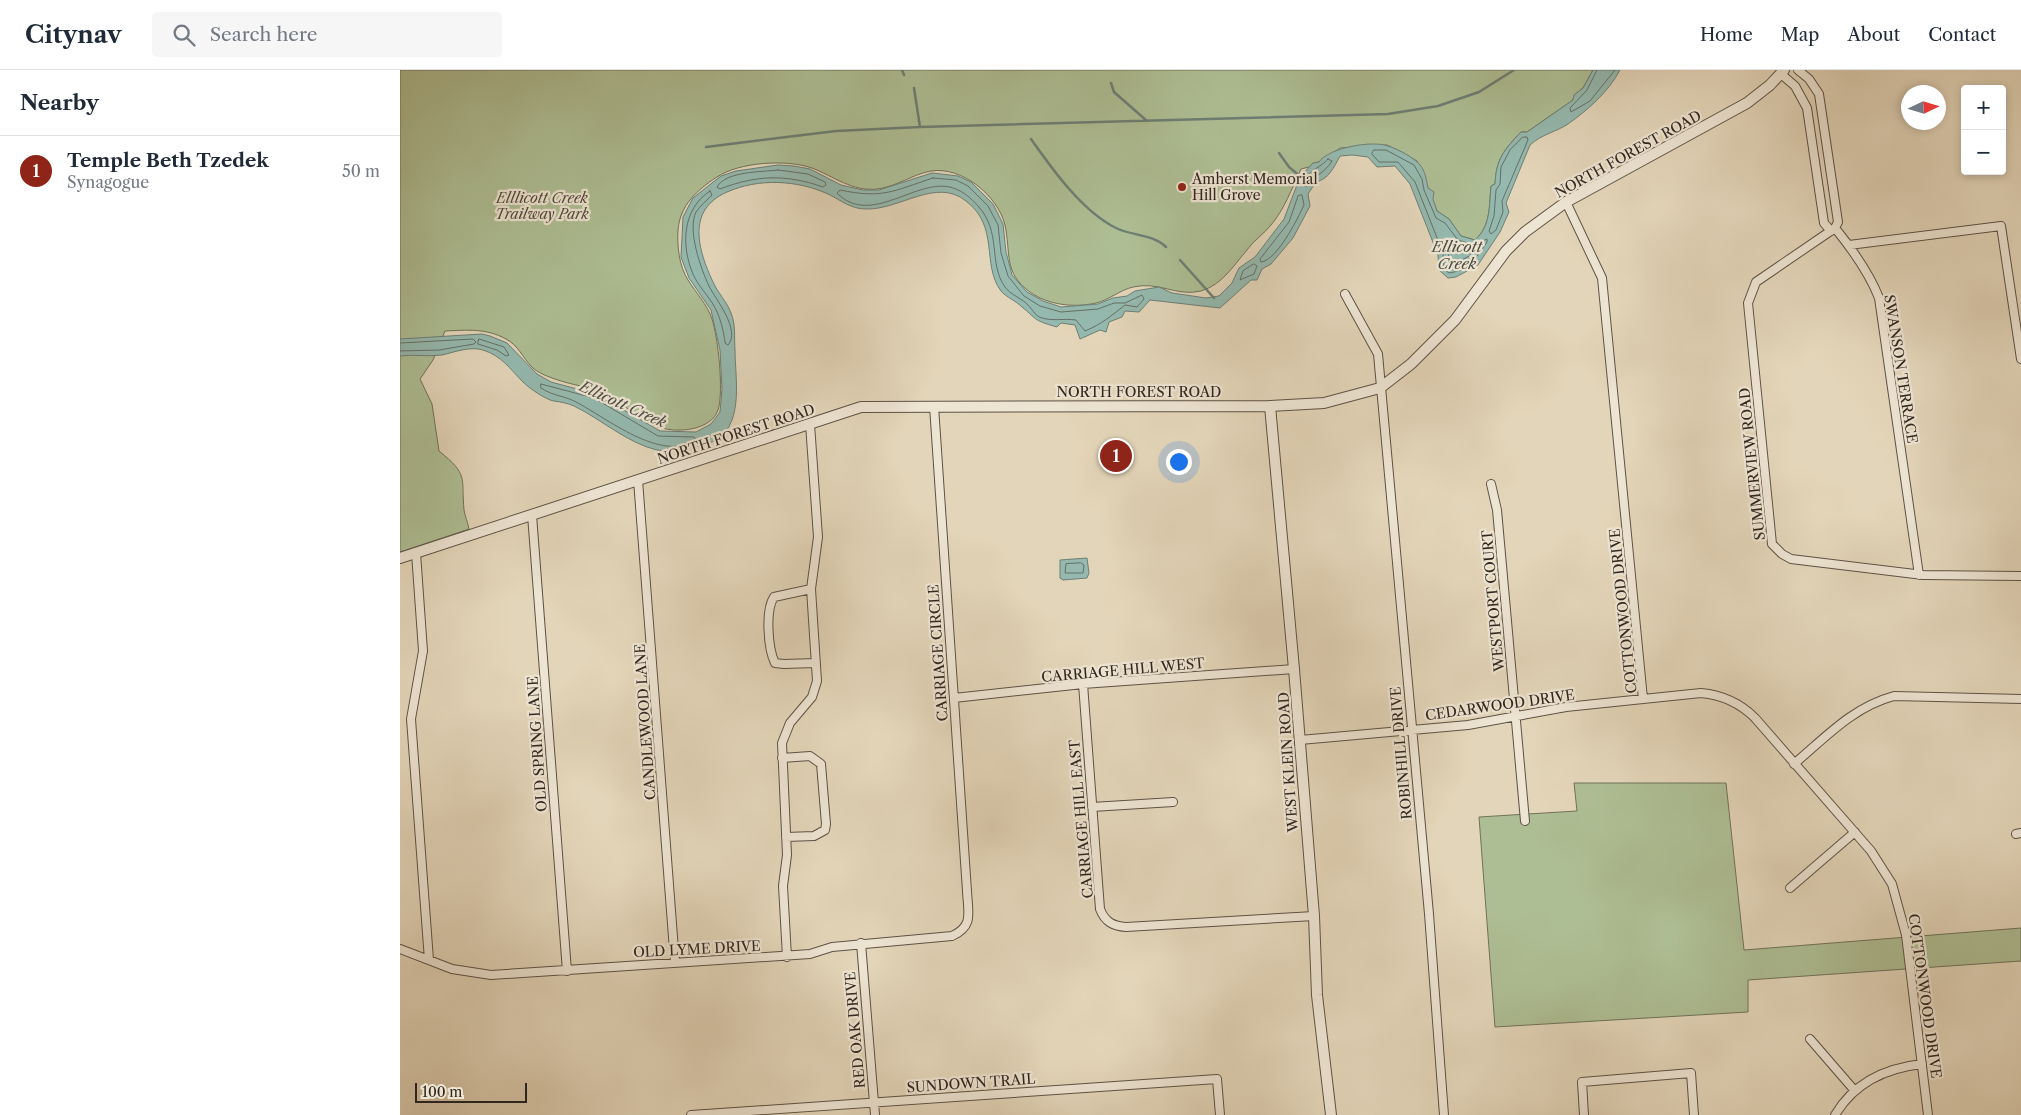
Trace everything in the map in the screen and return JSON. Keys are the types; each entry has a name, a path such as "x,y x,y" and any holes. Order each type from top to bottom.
{"street":[{"path":"1798,70 1809,80 1819,94 1821,102 1838,222 1833,230"},
{"name":"SWANSON TERRACE","path":"1782,72 1795,86 1807,108 1824,223 1849,245 1873,282 1879,298 1919,575"},
{"name":"NORTH FOREST ROAD","path":"400,558 861,407 1270,406 1324,403 1380,388 1411,364 1455,320 1506,251 1525,232 1566,202 1747,103 1770,85 1782,72"},
{"name":"COTTONWOOD DRIVE","path":"1566,202 1602,278 1643,699 1701,693 1731,700 1756,718 1880,861 1898,901 1906,935 1928,1115"},
{"path":"1849,245 2001,226 2020,338 2021,359"},
{"name":"SUMMERVIEW ROAD","path":"1833,230 1756,282 1748,303 1770,539 1776,549 1792,559 1919,575 2021,576"},
{"name":"ROBINHILL DRIVE","path":"1345,294 1378,354 1444,1115"},
{"name":"CARRIAGE CIRCLE","path":"934,406 968,897"},
{"name":"WEST KLEIN ROAD","path":"1270,406 1300,740 1314,916 1318,995 1331,1115"},
{"path":"787,957 783,886 788,855 782,743 785,732 816,690 811,589 818,537 810,424"},
{"name":"CANDLEWOOD LANE","path":"638,480 675,963"},
{"name":"WESTPORT COURT","path":"1491,484 1497,510 1524,821"},
{"name":"OLD SPRING LANE","path":"532,515 567,971"},
{"path":"416,553 423,651 411,719 429,960"},
{"path":"811,589 774,597 768,609 771,655 775,662 784,664 815,663"},
{"name":"CARRIAGE HILL WEST","path":"954,698 1083,684 1294,669"},
{"name":"CARRIAGE HILL EAST","path":"1083,684 1100,909 1112,925 1126,927 1314,916"},
{"path":"1794,764 1854,712 1878,700 1894,696 2021,699"},
{"name":"CEDARWOOD DRIVE","path":"1300,740 1468,725 1566,707 1643,699"},
{"path":"782,758 810,756 821,764 826,824 825,830 814,836 786,837"},
{"path":"1092,807 1173,802"},
{"path":"1790,888 1854,832"},
{"name":"OLD LYME DRIVE","path":"400,948 429,960 475,974 567,971 787,957 861,943 952,936 964,929 967,924 968,897"},
{"name":"RED OAK DRIVE","path":"861,943 875,1115"},
{"path":"1810,1039 1854,1091"},
{"path":"1835,1115 1854,1091 1875,1076 1889,1070 1922,1064"},
{"path":"1584,1115 1582,1082 1691,1073 1694,1115"},
{"name":"SUNDOWN TRAIL","path":"691,1115 730,1114 874,1102 1218,1079 1220,1115"}],"green space":[{"name":"Elllicott Creek Trailway Park","path":"400,70 1593,70 1583,88 1574,95 1573,100 1527,132 1521,132 1502,155 1497,168 1495,184 1491,186 1487,222 1475,240 1461,236 1449,219 1437,211 1417,161 1387,145 1340,148 1319,162 1301,169 1276,219 1221,279 1201,291 1184,292 1142,286 1128,288 1101,302 1088,304 1070,305 1045,300 1021,285 1012,270 1005,225 995,204 977,185 955,173 931,171 884,188 868,189 851,186 802,165 777,163 750,165 726,172 710,182 691,199 682,213 678,230 678,249 682,269 707,308 714,327 720,364 720,402 714,417 702,426 685,430 658,427 586,387 558,380 536,371 514,345 499,335 476,330 445,331 433,360 420,379 432,404 439,451 449,459 462,477 464,510 469,529 400,552"},
{"path":"1574,783 1726,783 1744,950 2021,928 2021,961 1748,980 1748,1012 1495,1027 1479,817 1577,811"}],"water":[{"name":"Ellicott Creek","path":"1593,70 1620,70 1604,93 1583,113 1568,124 1539,138 1530,145 1506,203 1509,212 1500,232 1478,265 1456,277 1448,278 1439,270 1438,255 1410,184 1395,166 1377,167 1368,157 1340,156 1331,172 1316,182 1308,194 1310,206 1293,238 1271,264 1262,269 1257,280 1251,280 1220,308 1150,300 1139,312 1125,311 1122,317 1109,322 1106,332 1100,330 1080,339 1075,325 1061,323 1057,327 1040,321 1001,291 992,269 987,234 983,222 966,201 954,194 930,193 892,205 861,209 816,189 791,184 765,183 739,187 727,192 714,200 705,209 701,220 699,232 703,257 713,282 733,318 734,327 735,410 732,421 718,439 706,444 675,450 661,451 646,447 574,406 542,396 526,384 501,359 483,350 468,349 437,356 400,356 400,339 482,334 490,336 507,343 537,374 551,382 596,394 660,431 696,432 711,424 720,412 722,389 720,350 711,310 689,278 681,257 683,217 693,198 721,176 736,171 778,165 794,166 810,169 841,185 863,190 879,190 932,173 958,176 971,182 993,204 1003,224 1006,252 1012,275 1027,292 1043,301 1061,307 1098,304 1113,298 1127,296 1135,291 1159,287 1172,293 1206,298 1219,296 1232,283 1239,268 1255,257 1284,219 1300,177 1313,163 1319,162 1331,153 1351,146 1381,144 1406,154 1413,159 1423,170 1428,188 1434,192 1433,199 1437,211 1449,219 1461,236 1475,240 1487,222 1491,186 1495,184 1497,168 1502,155 1521,132 1527,132 1573,100 1574,95 1583,88"},
{"path":"1087,558 1089,573 1087,578 1063,580 1060,578 1060,560"}],"waterway":[{"path":"902,70 904,75"},
{"path":"706,147 836,131 1388,114 1438,106 1479,92 1514,70"},
{"path":"1111,83 1114,92 1147,121"},
{"path":"914,88 920,127"},
{"path":"1031,139 1069,189 1103,221 1122,231 1149,237 1166,247"},
{"path":"1279,153 1289,167 1301,177"},
{"path":"1180,260 1214,298"}],"place":[{"name":"Amherst Memorial Hill Grove","path":"1182,187"},
{"name":"Temple Beth Tzedek","path":"1116,456"}]}
